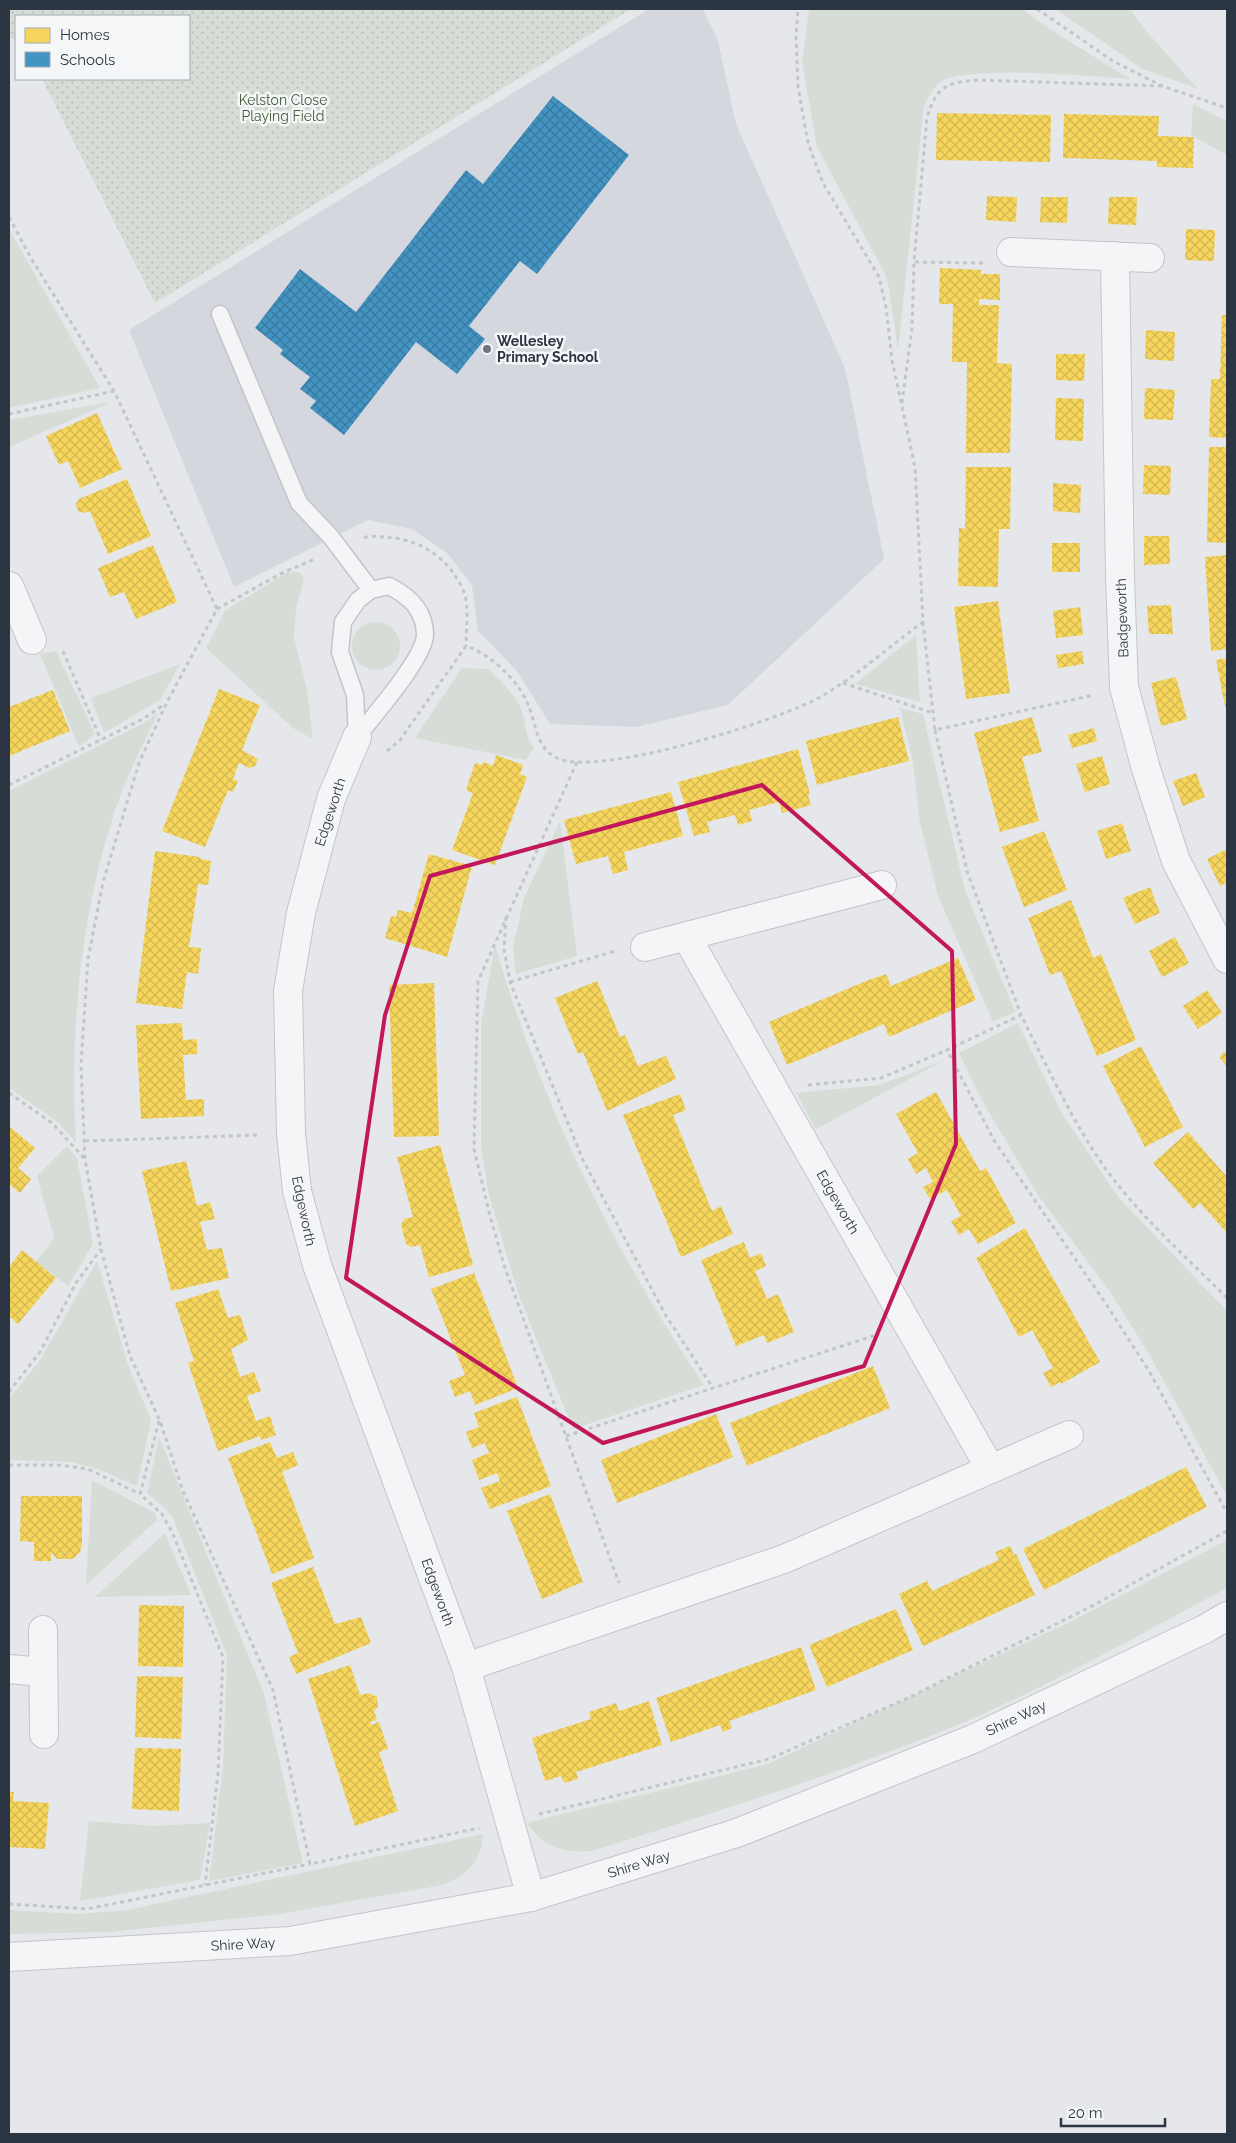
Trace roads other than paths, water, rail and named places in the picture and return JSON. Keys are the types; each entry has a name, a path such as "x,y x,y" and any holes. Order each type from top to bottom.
{"street":[{"path":"1011,252 1150,258"},
{"name":"Badgeworth","path":"1115,256 1120,577 1124,687 1146,769 1176,861 1227,959"},
{"path":"9,589 32,640"},
{"name":"Edgeworth","path":"357,737 331,799 298,933 288,991 291,1133 297,1191 317,1265 466,1667 531,1897"},
{"path":"646,947 882,885"},
{"name":"Edgeworth","path":"686,936 990,1468"},
{"path":"466,1667 630,1613 784,1559 1069,1435"},
{"name":"Shire Way","path":"9,1957 290,1941 531,1897 737,1833 972,1739 1205,1629 1227,1616"},
{"path":"43,1630 44,1734"},
{"path":"9,1669 44,1672"}],"lane":[{"path":"220,314 299,503 332,537 371,590"},
{"name":"Edgeworth","path":"389,586 407,595 422,614 425,636 412,665 357,737 355,695 340,652 343,622 358,600 371,590 389,586"}],"place":[{"name":"Wellesley Primary School","path":"487,349"}],"park label":[{"name":"Kelston Close Playing Field","path":"283,108"}]}
